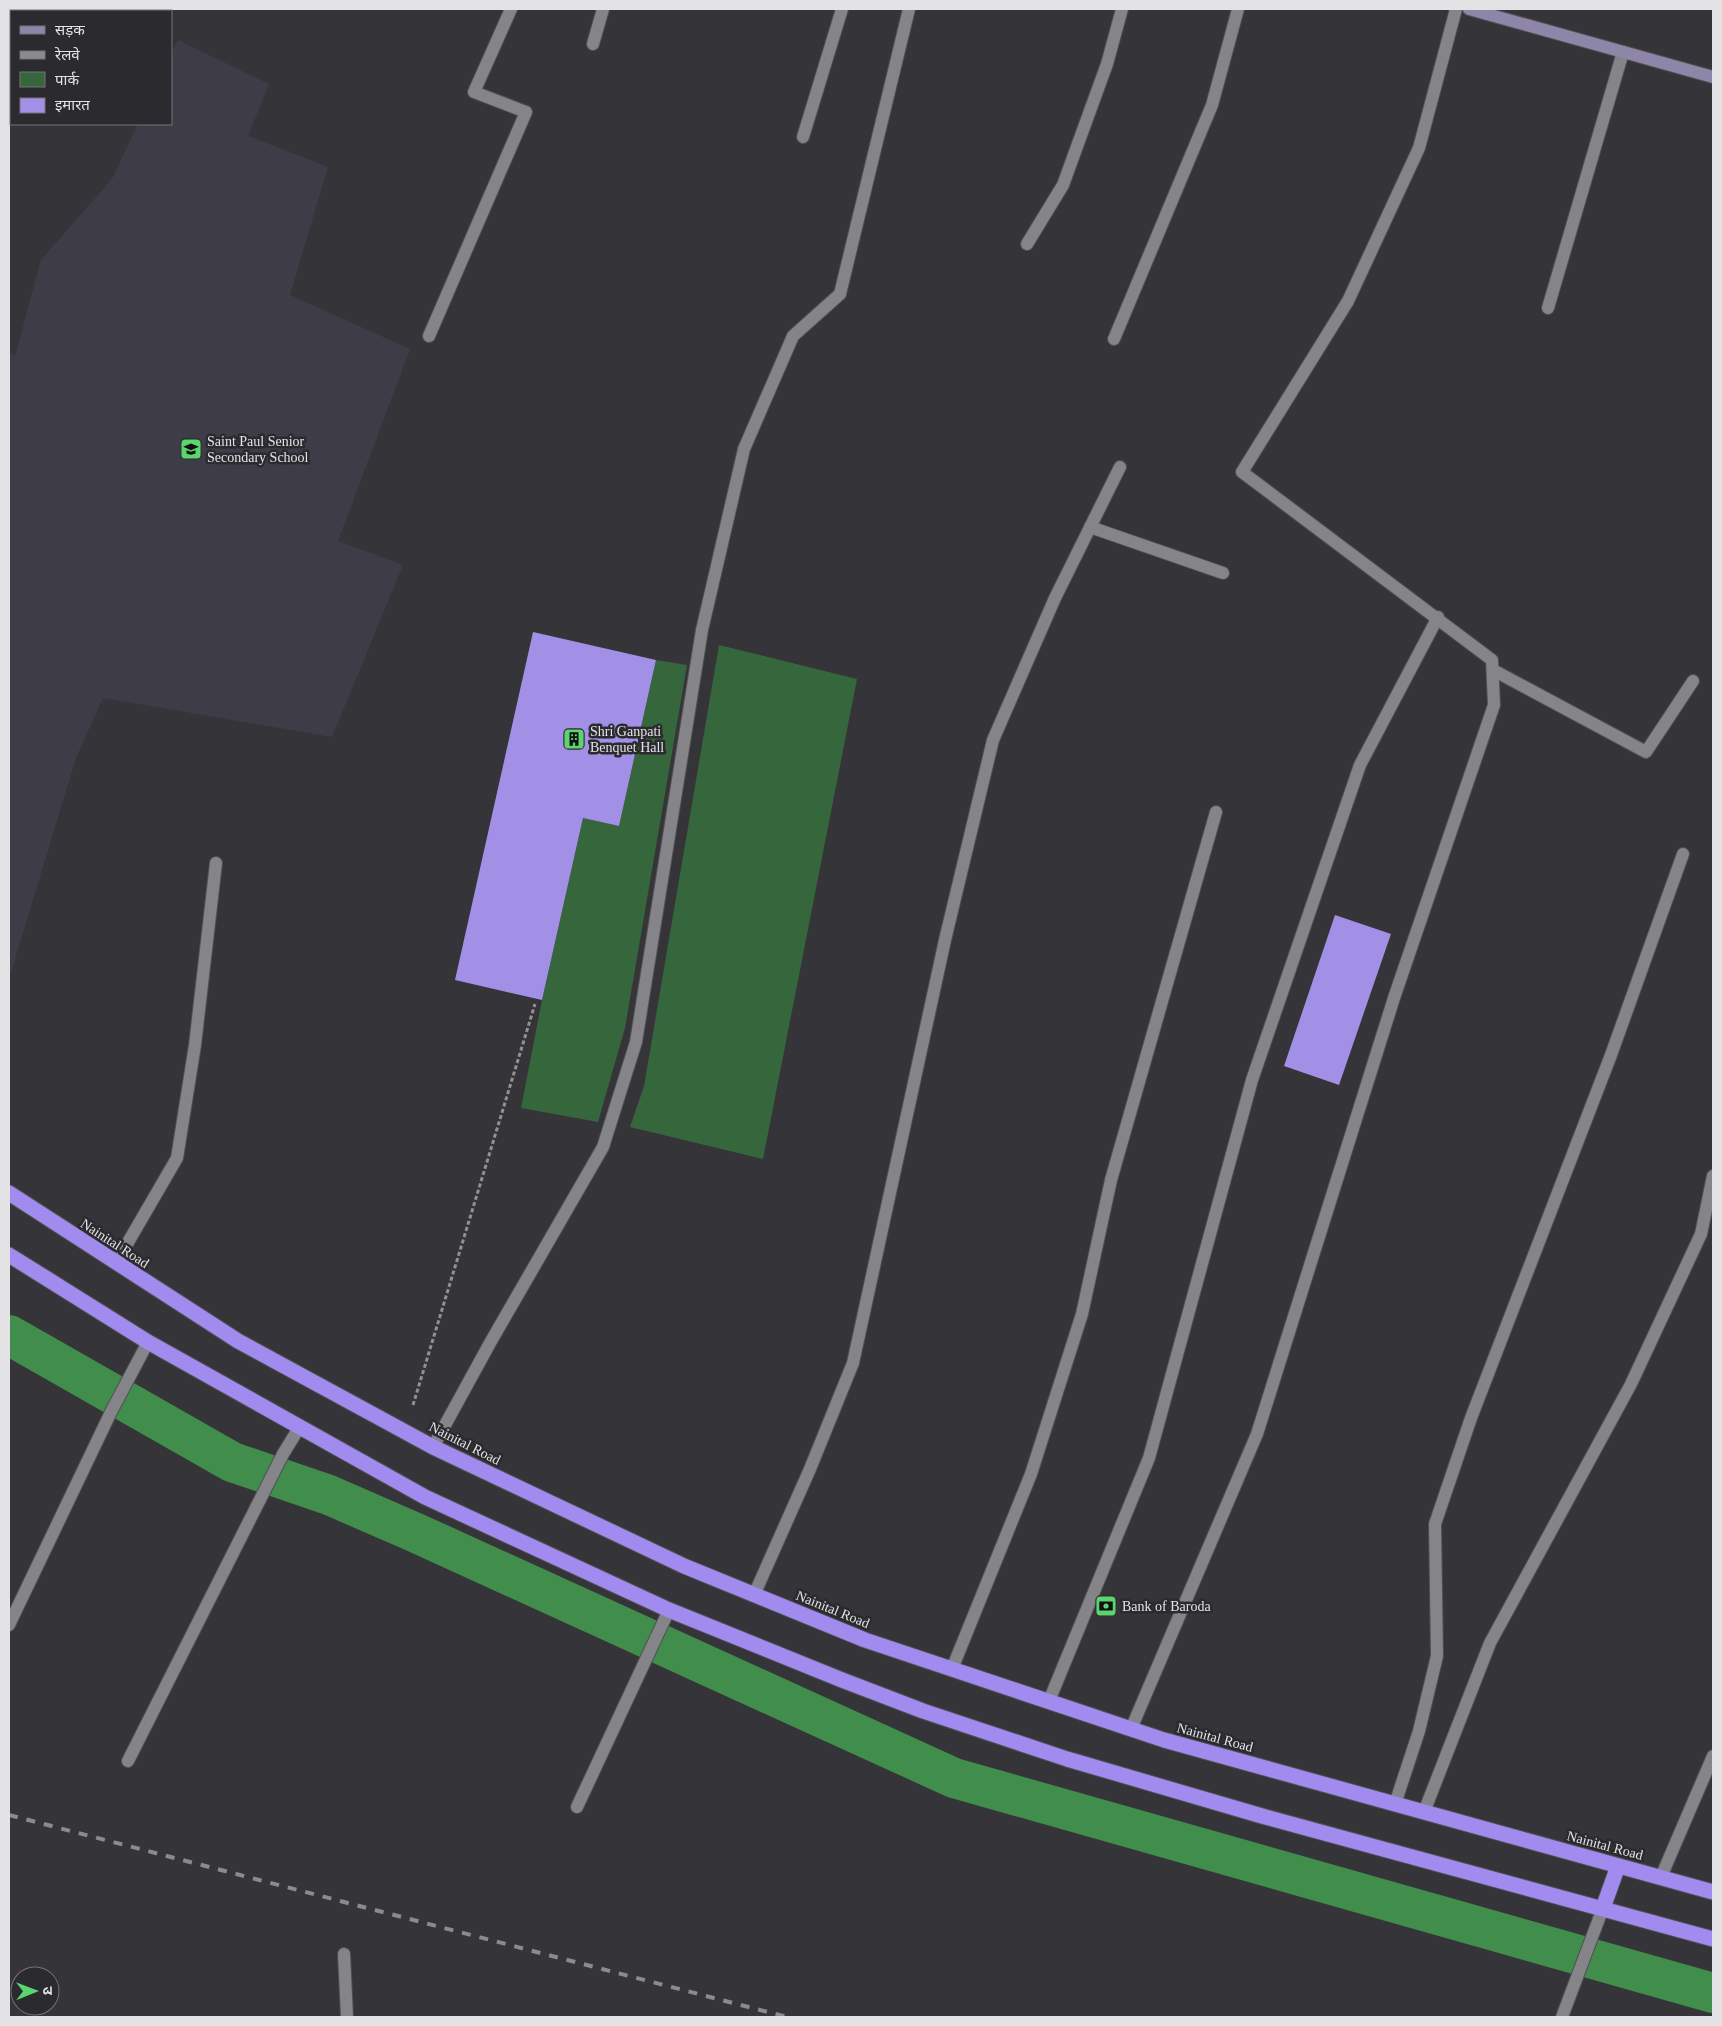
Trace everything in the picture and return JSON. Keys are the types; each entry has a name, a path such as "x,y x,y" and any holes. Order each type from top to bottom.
{"highway":[{"name":"Nainital Road","path":"9,1193 238,1342 405,1430 433,1447 684,1566 754,1595 865,1640 1164,1740 1713,1892"},
{"path":"9,1255 148,1342 425,1497 669,1610 923,1711 1067,1759 1262,1816 1713,1939"},
{"path":"1603,1908 1618,1866"}],"main road":[{"path":"1469,9 1713,77"}],"street":[{"path":"429,336 526,112 474,92 511,9"},
{"path":"593,44 603,9"},
{"path":"803,138 842,9"},
{"path":"433,1447 490,1343 603,1148 636,1042 702,630 744,449 793,336 840,294 909,9"},
{"path":"1027,244 1063,185 1107,64 1122,9"},
{"path":"1114,339 1212,104 1238,9"},
{"path":"1131,1728 1258,1434 1394,998 1494,705 1492,660 1438,617 1242,472 1348,301 1420,148 1456,9"},
{"path":"1548,308 1593,160 1623,52"},
{"path":"754,1595 810,1469 853,1363 945,940 993,740 1055,598 1120,467"},
{"path":"1090,527 1223,573"},
{"path":"1049,1701 1149,1458 1252,1080 1360,765 1438,617"},
{"path":"1493,670 1646,752 1693,681"},
{"path":"952,1669 1031,1474 1079,1324 1111,1180 1216,812"},
{"path":"1395,1804 1419,1731 1437,1656 1435,1524 1471,1418 1608,1064 1684,854"},
{"path":"116,1263 177,1158 195,1044 216,863"},
{"path":"1424,1812 1490,1643 1631,1384 1701,1234 1713,1176"},
{"path":"9,1625 111,1412 148,1342"},
{"path":"128,1761 283,1454 299,1428"},
{"path":"577,1807 669,1610"},
{"path":"1661,1877 1713,1756"},
{"path":"1562,2017 1603,1908"},
{"path":"344,1954 347,2017"}],"path":[{"path":"405,1430 534,1004"}],"shaded area":[{"name":"Saint Paul Senior Secondary School","path":"178,40 269,84 248,136 328,167 290,295 410,349 338,541 403,565 332,737 103,698 76,758 9,979 9,352 15,356 41,260 112,179 138,125 172,125 172,51"}],"green space":[{"path":"719,645 857,679 763,1159 630,1127 644,1086"},
{"path":"656,660 687,665 625,1028 598,1122 521,1108 542,1000 583,818 619,826"}],"building":[{"name":"Shri Ganpati Benquet Hall","path":"533,632 656,660 619,826 583,818 542,1000 455,980"},
{"path":"1335,915 1391,934 1339,1085 1284,1066"}],"waterway":[{"path":"9,1335 232,1462 329,1495 414,1532 954,1778 1713,1993"}],"railway":[{"path":"9,1815 787,2017"}],"place":[{"name":"Saint Paul Senior Secondary School","path":"191,449"},
{"name":"Shri Ganpati Benquet Hall","path":"574,739"},
{"name":"Bank of Baroda","path":"1106,1606"}]}
